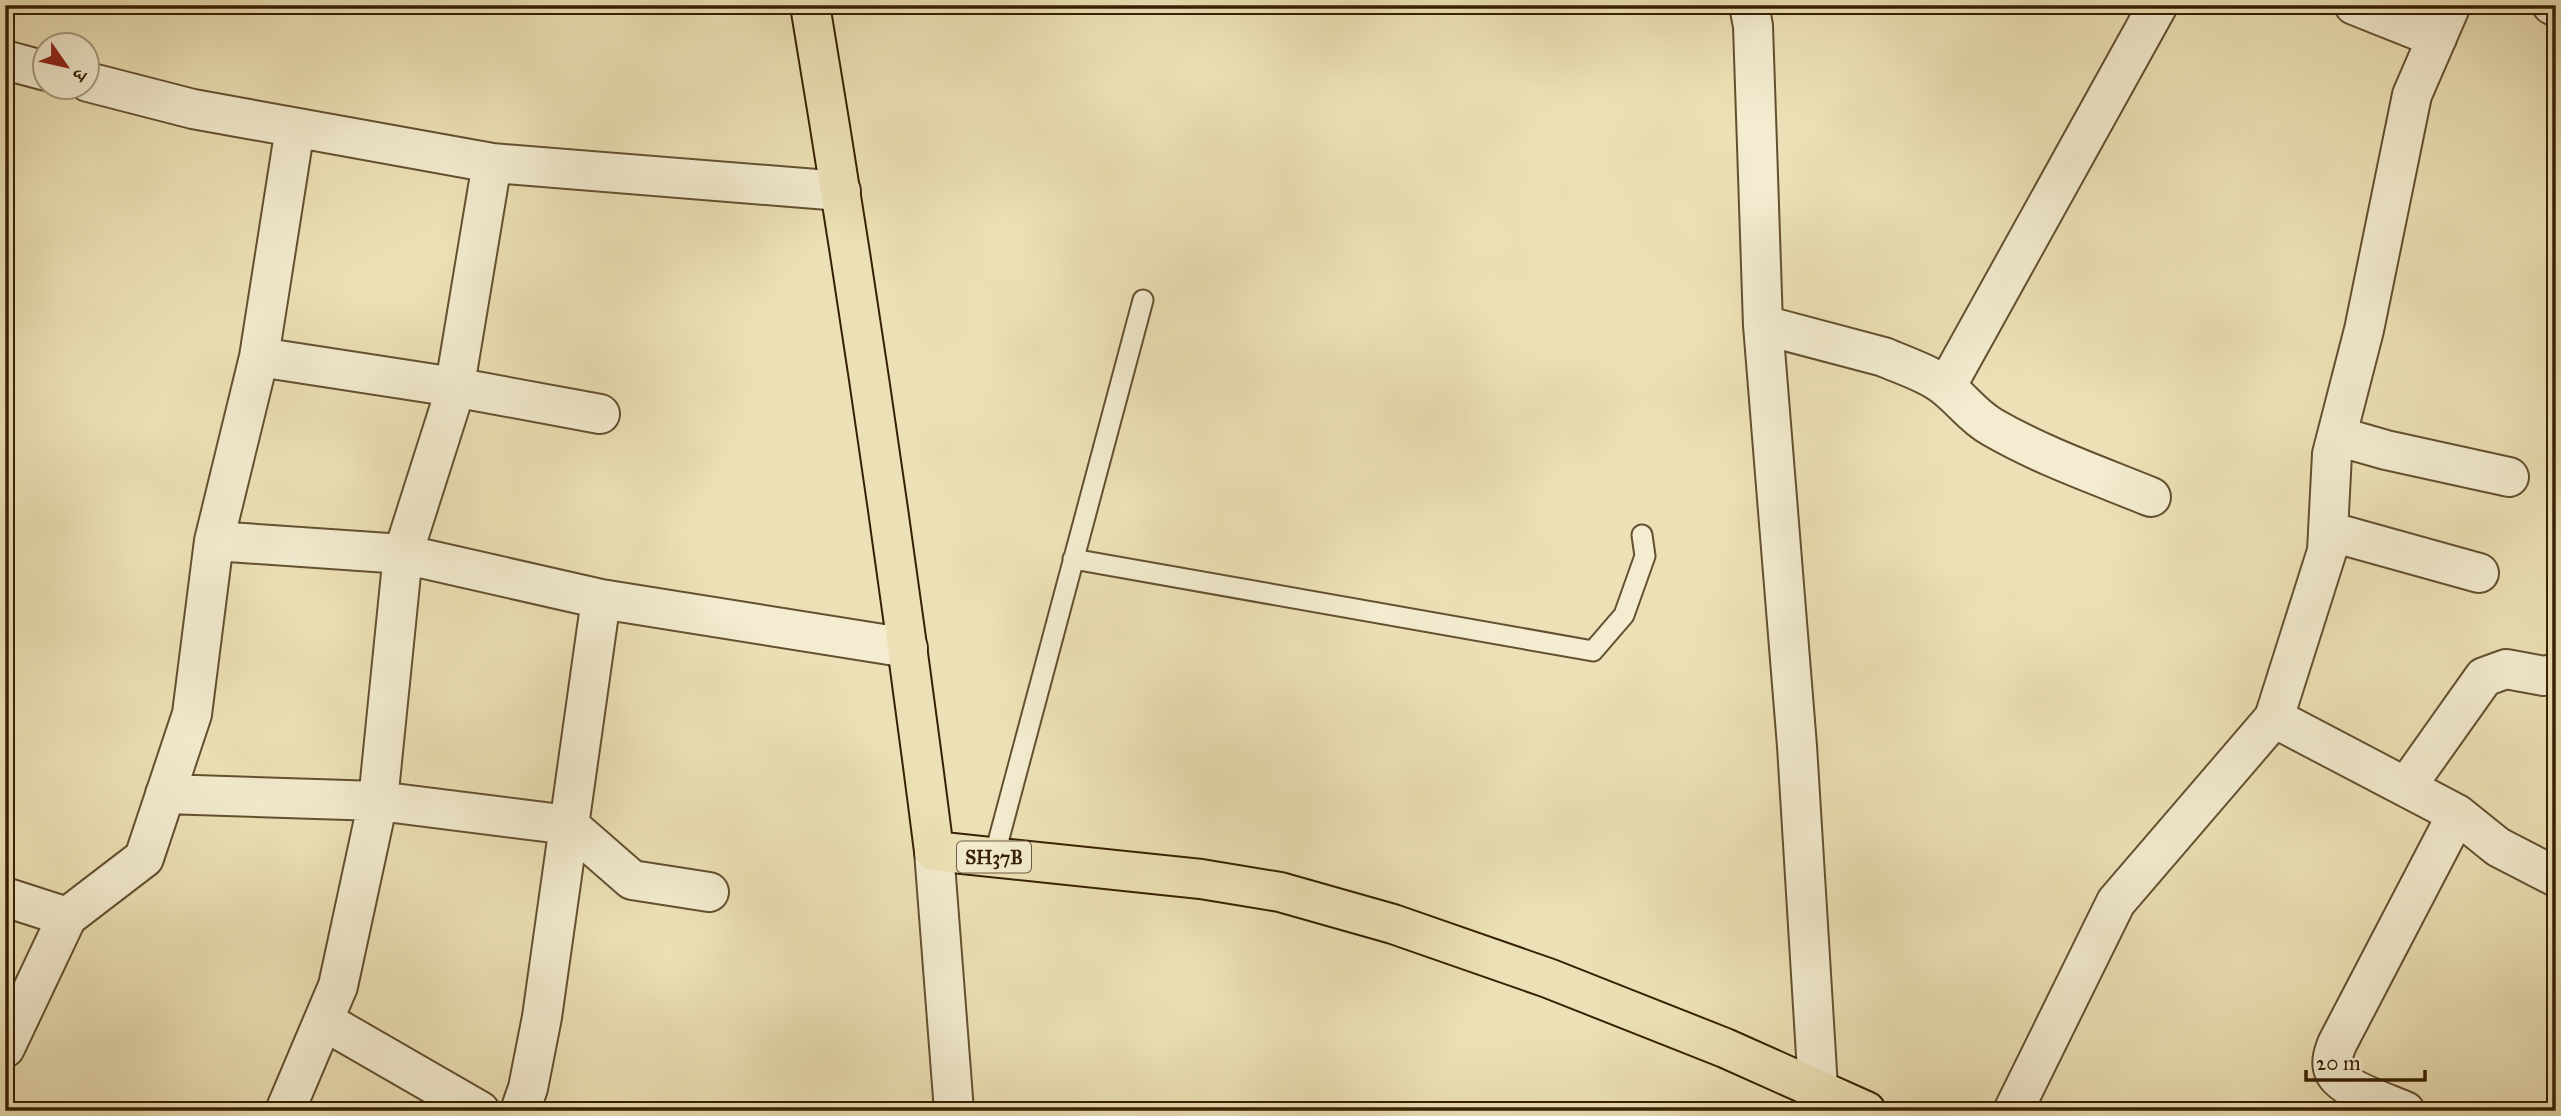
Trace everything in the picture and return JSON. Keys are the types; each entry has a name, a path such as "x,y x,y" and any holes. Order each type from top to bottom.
{"main road":[{"name":"SH37B","path":"810,5 841,191 908,648 934,851 1201,879 1280,892 1394,924 1548,978 1725,1048 1866,1111"}],"street":[{"path":"1749,5 1753,26 1763,325 1797,746 1818,1088"},
{"path":"1946,387 2158,5"},
{"path":"2012,1111 2116,902 2274,718 2327,551 2332,454 2364,330 2412,95 2444,22 2354,5"},
{"path":"5,60 32,67"},
{"path":"102,86 193,110 492,163 841,191"},
{"path":"5,1048 67,917 144,858 192,714 215,541 259,357 295,128"},
{"path":"285,1111 338,986 378,801 403,554 454,387 492,163"},
{"path":"1763,325 1884,358 1946,387 1973,415 2031,448 2151,497"},
{"path":"259,357 454,387 600,414"},
{"path":"2337,436 2386,450 2509,477"},
{"path":"2328,530 2479,573"},
{"path":"215,541 403,554 601,599 908,648"},
{"path":"520,1111 528,1088 542,1017 601,599"},
{"path":"2406,787 2484,677 2506,669 2544,676 2556,673"},
{"path":"2274,718 2457,814 2498,847 2556,877"},
{"path":"165,794 378,801 569,825 632,880 709,892"},
{"path":"2405,1111 2357,1091 2342,1081 2334,1071 2332,1058 2457,814"},
{"path":"934,851 954,1111"},
{"path":"5,897 67,917"},
{"path":"324,1021 480,1111"}],"lane":[{"path":"995,857 1143,300"},
{"path":"1073,559 1593,651 1624,615 1645,556 1642,535"}]}
